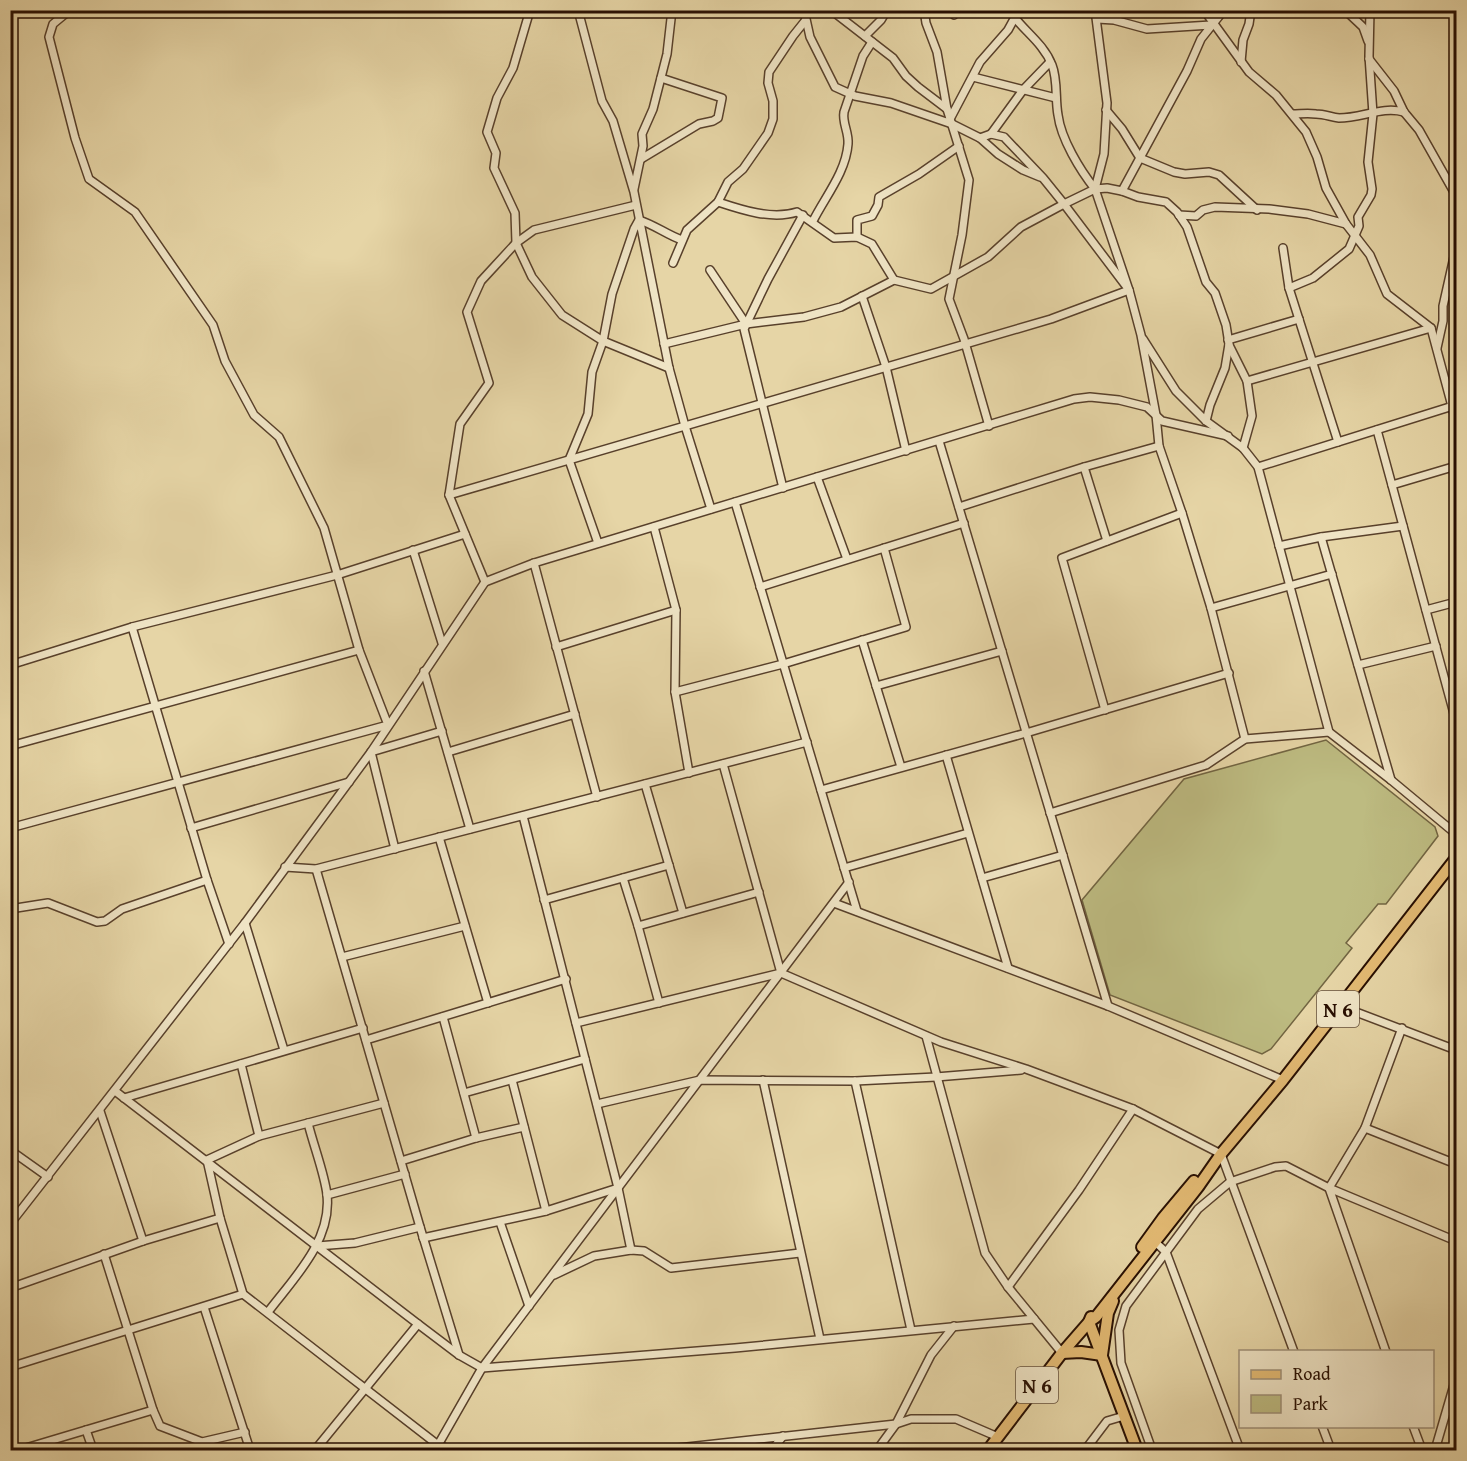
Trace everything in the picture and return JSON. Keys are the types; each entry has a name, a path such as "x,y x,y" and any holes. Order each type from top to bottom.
{"main road":[{"name":"N 6","path":"988,1450 1062,1353 1096,1317 1119,1287 1180,1197 1219,1156 1283,1080 1456,858"},
{"name":"N 6","path":"1089,1322 1092,1313 1152,1240"},
{"path":"1101,1355 1108,1313 1119,1287"},
{"path":"1089,1322 1137,1450"},
{"path":"1062,1353 1082,1352 1101,1355"}],"street":[{"path":"70,10 53,24 49,37 75,138 89,179 135,212 213,325 225,361 254,416 279,438 324,528 359,650 388,725"},
{"path":"530,10 513,68 497,98 487,132 495,153 494,168 515,213 516,243 532,277 562,315 603,341 669,368"},
{"path":"634,192 643,146 642,134 653,109 667,54 672,10"},
{"path":"804,10 810,38 835,87 951,121 980,138 998,154 1023,170 1043,178"},
{"path":"831,10 893,58 906,76 947,109"},
{"path":"865,36 881,20 887,10"},
{"path":"924,10 937,52 947,109 969,180 962,235 949,299 989,426"},
{"path":"1009,10 1015,20 1037,40 1050,62 1056,84 1058,119 1071,152 1095,189 1129,290 1141,335 1156,415 1159,446 1211,608 1245,739"},
{"path":"951,121 980,62 1015,20 1019,10"},
{"path":"1095,10 1106,110 1104,154 1095,189"},
{"path":"1204,10 1249,72 1276,95 1306,132 1326,188 1346,224 1370,255 1387,294 1431,328 1454,406 1456,422"},
{"path":"1122,191 1187,71 1201,39 1224,10"},
{"path":"1241,62 1243,40 1251,10"},
{"path":"1345,10 1364,27 1370,46"},
{"path":"1289,288 1313,278 1349,249 1359,226 1358,217 1371,195 1368,162 1373,114 1369,59 1370,10"},
{"path":"580,12 602,101 613,122 634,192 669,368 711,509"},
{"path":"1097,19 1114,20 1147,29 1213,23"},
{"path":"672,263 687,230 718,202 728,183 743,169 768,133 773,119 768,83 770,72 805,21"},
{"path":"813,221 846,157 848,138 843,120 863,56 872,42"},
{"path":"1369,59 1394,91 1404,112 1419,130 1456,194"},
{"path":"991,134 1023,90 1050,62"},
{"path":"974,77 1056,98"},
{"path":"641,159 699,124 713,121 718,118 720,112 722,98 661,78"},
{"path":"1292,114 1314,113 1341,118 1373,114 1383,110 1394,109 1404,112"},
{"path":"1106,110 1122,129 1140,158 1174,172 1185,174 1209,172 1219,175 1257,210"},
{"path":"980,138 991,134 1004,137 1043,178 1129,290"},
{"path":"857,237 857,220 872,216 878,205 879,196 919,174 959,146"},
{"path":"664,344 746,324 804,317 841,307 894,280 931,289 988,256 1021,227 1095,189 1107,188 1166,202 1187,227 1206,282 1215,293 1226,325 1228,342 1225,368 1206,421"},
{"path":"718,202 740,209 786,216 797,212 813,221 834,238 857,237 872,244 894,280"},
{"path":"485,582 449,495 460,424 489,383 467,312 481,281 516,243 534,230 636,205"},
{"path":"1179,215 1196,216 1203,210 1215,207 1269,209 1308,214 1346,224"},
{"path":"1437,350 1443,321 1443,306 1456,248 1456,208"},
{"path":"783,488 744,329 803,215"},
{"path":"639,220 652,224 682,240"},
{"path":"598,543 569,460 588,414 592,372 603,341 612,294 639,220"},
{"path":"1283,248 1289,288 1338,442"},
{"path":"710,270 746,324"},
{"path":"449,495 1051,319 1129,290"},
{"path":"862,296 886,367 906,451"},
{"path":"1228,342 1299,319"},
{"path":"1246,381 1431,328"},
{"path":"1141,335 1176,391 1206,421 1243,448 1258,467 1329,732 1456,834"},
{"path":"1228,342 1246,381 1252,416 1243,448"},
{"path":"10,1224 245,924 371,752 485,582 534,563 598,543 1074,399 1090,397 1119,400 1147,407 1162,421 1228,436"},
{"path":"1258,467 1454,406"},
{"path":"1377,430 1456,721"},
{"path":"939,441 1108,1006"},
{"path":"959,507 1159,446"},
{"path":"1392,485 1456,466"},
{"path":"1084,467 1107,541"},
{"path":"817,477 847,559"},
{"path":"735,502 857,912"},
{"path":"1105,710 1062,558 1182,513"},
{"path":"760,587 964,523"},
{"path":"1279,546 1321,537 1403,526"},
{"path":"654,527 676,610 675,692 689,773"},
{"path":"10,665 132,627 338,575 465,534"},
{"path":"1321,537 1391,780"},
{"path":"675,692 783,664 906,627 884,548"},
{"path":"413,550 442,643"},
{"path":"534,563 597,796"},
{"path":"1211,608 1332,574"},
{"path":"1426,610 1456,602"},
{"path":"556,646 676,610"},
{"path":"132,627 176,781 229,944"},
{"path":"862,640 901,767"},
{"path":"1358,665 1436,646"},
{"path":"10,746 359,650"},
{"path":"876,686 1002,651"},
{"path":"424,671 470,829"},
{"path":"821,790 1026,733 1228,673"},
{"path":"1447,687 1456,685"},
{"path":"448,752 574,714"},
{"path":"10,828 388,725"},
{"path":"371,752 442,731"},
{"path":"1050,813 1206,765 1245,739 1329,732"},
{"path":"285,867 316,869 807,742"},
{"path":"371,752 395,849"},
{"path":"946,755 1008,968"},
{"path":"723,764 781,973"},
{"path":"191,828 349,782"},
{"path":"645,784 683,913"},
{"path":"523,816 566,979 618,1188 631,1250"},
{"path":"844,868 968,832"},
{"path":"439,837 488,1003"},
{"path":"982,878 1063,855"},
{"path":"544,900 669,866"},
{"path":"316,869 459,1355"},
{"path":"623,878 659,1003"},
{"path":"10,909 48,903 97,922 105,921 122,909 207,879"},
{"path":"437,1448 482,1368 849,882"},
{"path":"638,926 759,892"},
{"path":"834,903 1108,1006 1283,1080"},
{"path":"245,924 284,1050"},
{"path":"342,957 465,926"},
{"path":"576,1023 781,973 926,1036 1133,1108 1219,1156 1293,1350"},
{"path":"366,1040 566,979"},
{"path":"1340,1006 1456,1050"},
{"path":"443,1017 476,1138"},
{"path":"124,1098 363,1028"},
{"path":"1329,1188 1365,1128 1402,1028"},
{"path":"926,1036 985,1253 1008,1287 1062,1353"},
{"path":"464,1093 585,1059"},
{"path":"241,1064 259,1136"},
{"path":"597,1104 700,1080 855,1081 1026,1069"},
{"path":"512,1080 546,1210"},
{"path":"763,1080 820,1339"},
{"path":"855,1081 911,1330"},
{"path":"115,1091 459,1355 482,1368 1034,1319"},
{"path":"207,1160 259,1136 384,1103"},
{"path":"1008,1287 1079,1190 1133,1108"},
{"path":"100,1111 142,1241"},
{"path":"268,1312 317,1246 326,1219 327,1195 308,1123"},
{"path":"401,1161 476,1138 524,1127"},
{"path":"1365,1128 1456,1164"},
{"path":"10,1150 48,1177"},
{"path":"207,1160 220,1218 243,1294 366,1389 437,1448 452,1450"},
{"path":"1152,1450 1121,1363 1119,1330 1126,1306 1198,1209 1230,1182 1275,1167 1286,1166 1329,1188 1456,1241"},
{"path":"327,1195 405,1174"},
{"path":"423,1238 500,1222 618,1188"},
{"path":"1329,1188 1385,1350"},
{"path":"10,1288 142,1241 220,1218"},
{"path":"500,1222 529,1306"},
{"path":"317,1246 355,1243 420,1227"},
{"path":"1152,1240 1166,1252 1240,1450"},
{"path":"552,1276 594,1256 631,1250 645,1251 671,1268 800,1253"},
{"path":"104,1254 160,1426 202,1442 245,1432"},
{"path":"10,1367 243,1294"},
{"path":"204,1306 250,1450"},
{"path":"315,1450 418,1324"},
{"path":"877,1450 896,1424 931,1355 954,1326"},
{"path":"1435,1450 1456,1378"},
{"path":"19,1450 153,1410"},
{"path":"1085,1450 1107,1421 1124,1416"},
{"path":"662,1450 896,1424 911,1419 956,1419 998,1437"},
{"path":"1323,1428 1331,1450"},
{"path":"1414,1428 1422,1450"},
{"path":"86,1430 93,1450"},
{"path":"772,1450 783,1436"}],"green space":[{"path":"1326,740 1435,827 1438,836 1386,904 1378,904 1346,943 1352,948 1271,1049 1262,1054 1110,995 1082,900 1184,779"}]}
